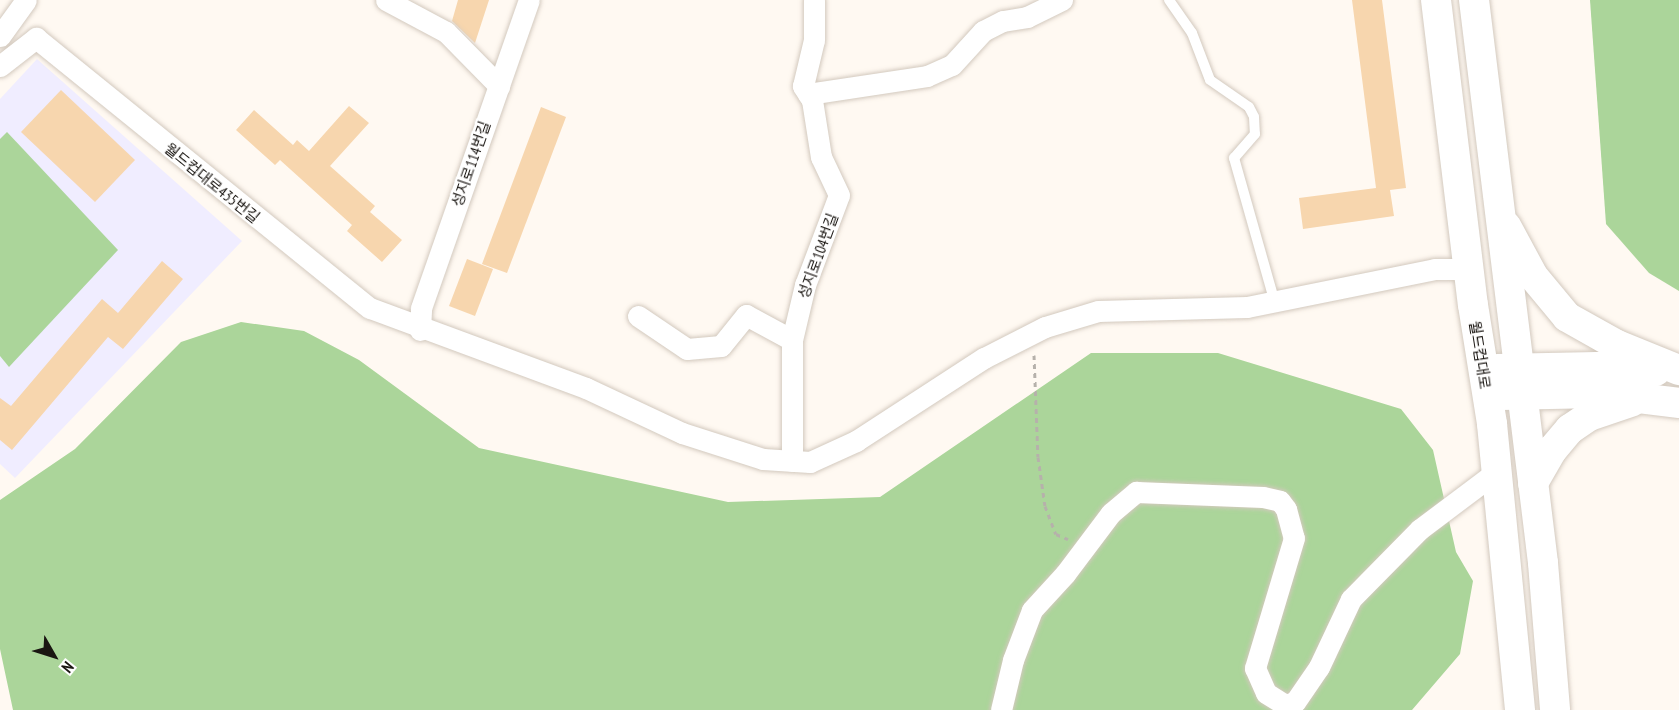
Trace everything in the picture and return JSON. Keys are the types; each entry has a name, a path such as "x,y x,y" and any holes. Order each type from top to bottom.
{"main road":[{"name":"월드컵대로","path":"1436,0 1468,269 1496,472 1520,710"},
{"path":"1474,0 1498,213 1533,483 1555,710"},
{"path":"1498,213 1533,276 1567,317 1617,345 1679,370"},
{"path":"1485,383 1519,381 1597,367 1679,375"},
{"path":"1519,381 1679,403"},
{"path":"1533,483 1553,448 1570,429 1611,407 1646,398"}],"street":[{"path":"3,51 26,0"},
{"path":"386,0 446,32 499,86"},
{"name":"성지로114번길","path":"420,330 421,308 529,0"},
{"name":"성지로104번길","path":"792,461 792,340 806,285 839,195 820,157 808,94 803,86 814,40 814,0"},
{"path":"808,94 927,76 952,65 983,31 1022,9 1062,0"},
{"name":"월드컵대로435번길","path":"3,51 36,38 370,308 420,330"},
{"path":"420,330 586,388 682,433 763,459 810,462 856,441 984,358 1045,327 1098,311 1275,303 1435,269 1468,269"},
{"path":"638,316 687,349 721,346 746,315 792,340"},
{"path":"1001,710 1013,660 1032,610 1086,547 1111,513 1136,492 1263,497 1280,501 1294,538 1255,668 1266,693 1285,705 1295,702 1319,667 1351,599 1420,528 1496,472"}],"lane":[{"path":"1169,0 1192,33 1209,80 1249,107 1254,117 1255,134 1234,158 1275,303"}],"path":[{"path":"1045,327 1034,354 1038,457 1045,506 1056,534 1086,547"}],"shaded area":[{"path":"37,59 242,241 15,478 0,464 0,99"}],"green space":[{"path":"1590,0 1679,0 1679,291 1649,273 1606,224"},
{"path":"7,132 118,250 9,367 0,356 0,139"},
{"path":"241,322 304,331 359,360 479,448 728,502 880,497 1091,353 1218,353 1401,409 1433,450 1456,552 1473,581 1460,654 1412,710 13,710 0,649 0,500 75,449 181,342"}],"building":[{"path":"458,0 489,0 475,43 452,21"},
{"path":"1352,0 1382,0 1406,188 1390,190 1394,216 1303,229 1299,198 1376,188"},
{"path":"61,90 135,160 95,202 21,132"},
{"path":"349,106 369,123 330,166 375,206 370,212 402,240 382,262 347,231 352,225 280,160 275,165 236,130 254,110 293,145 297,140 309,151"},
{"path":"541,107 566,117 507,273 482,264"},
{"path":"467,259 493,269 475,316 449,306"},
{"path":"162,261 183,279 123,349 108,337 12,450 0,440 0,398 11,406 102,299 118,313"}]}
